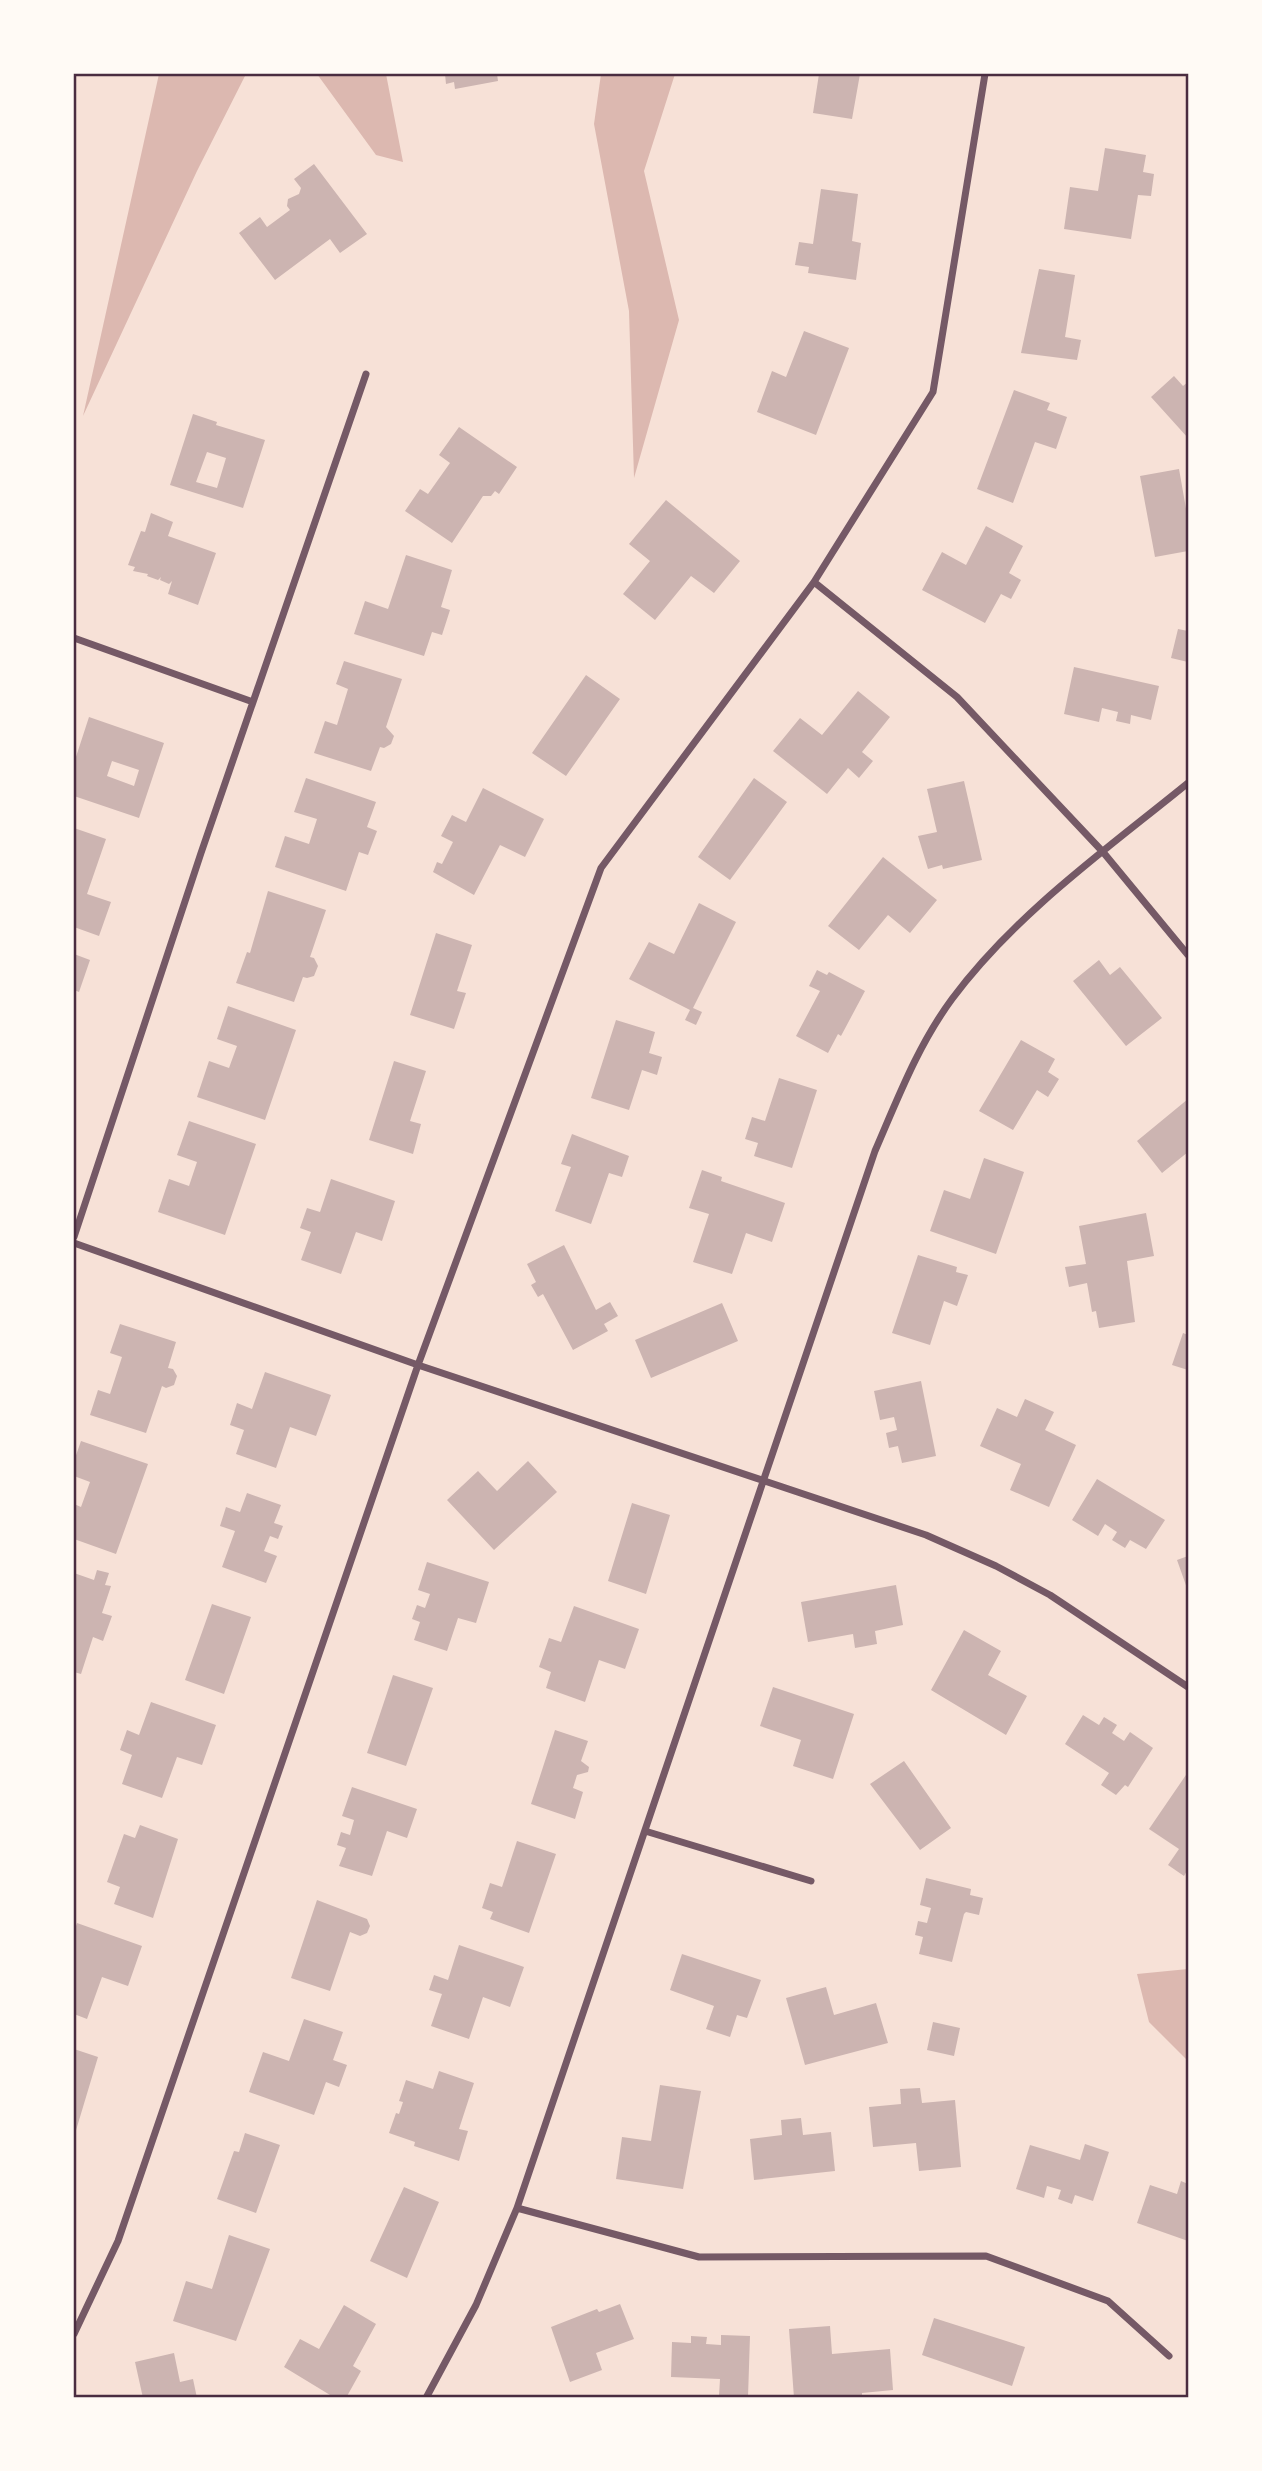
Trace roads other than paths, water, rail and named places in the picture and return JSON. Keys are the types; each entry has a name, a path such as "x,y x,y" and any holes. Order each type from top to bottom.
{"street":[{"path":"74,2334 118,2241 418,1365 601,867 814,582 933,392 985,74"},
{"path":"74,1237 366,374"},
{"path":"814,582 957,697 1103,852 1188,955"},
{"path":"74,638 253,702"},
{"path":"426,2398 476,2305 517,2208 876,1151 911,1068 953,998 992,953 1034,911 1188,783"},
{"path":"74,1243 418,1365 926,1535 996,1566 1079,1613 1188,1687"},
{"path":"645,1831 811,1881"},
{"path":"517,2208 699,2257 986,2256 1108,2301 1169,2356"}]}
